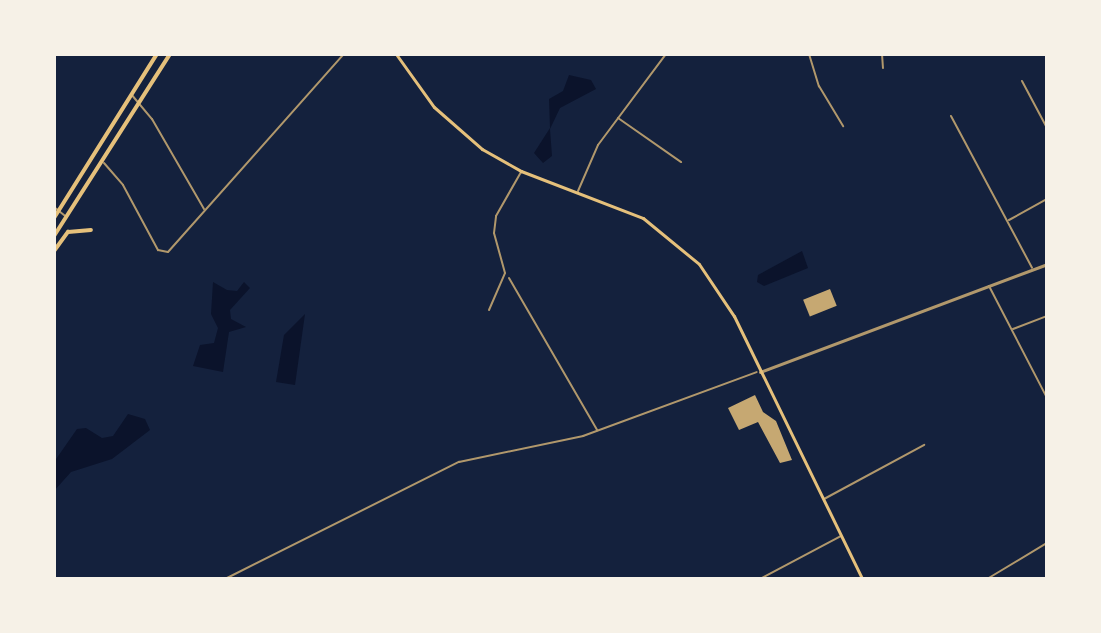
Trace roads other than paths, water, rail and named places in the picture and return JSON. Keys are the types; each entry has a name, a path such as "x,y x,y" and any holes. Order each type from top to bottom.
{"main road":[{"path":"54,218 55,210 157,54"},
{"path":"54,236 170,54"},
{"path":"396,54 425,98 454,128 521,171 634,214 687,252 720,293 862,579"},
{"path":"54,251 68,232 91,230"}],"street":[{"path":"103,162 163,253 344,54"},
{"path":"577,192 617,117 666,54"},
{"path":"809,54 819,86 843,126"},
{"path":"882,54 883,68"},
{"path":"1022,81 1047,128"},
{"path":"131,94 140,100 205,210"},
{"path":"951,116 1032,270"},
{"path":"617,117 681,162"},
{"path":"489,310 505,273 494,233 496,216 521,171"},
{"path":"1008,221 1047,199"},
{"path":"55,210 66,217"},
{"path":"225,579 459,462 551,446 598,431 1047,264"},
{"path":"509,278 598,431"},
{"path":"989,286 1047,398"},
{"path":"1012,330 1047,316"},
{"path":"1041,384 1047,382"},
{"path":"823,500 924,445"},
{"path":"760,579 841,536"},
{"path":"987,579 1047,543"}],"water":[{"path":"569,75 591,80 596,89 560,108 550,129 552,156 543,163 534,153 550,128 549,99 563,91"},
{"path":"802,251 808,268 764,286 757,282 758,275"},
{"path":"213,282 227,290 237,291 244,282 250,288 230,310 231,319 246,327 229,332 223,372 193,366 200,345 214,343 218,328 211,314"},
{"path":"305,314 295,385 276,382 284,335"},
{"path":"128,414 145,419 150,430 112,459 71,472 54,491 54,462 77,429 86,428 102,438 113,436"}]}
